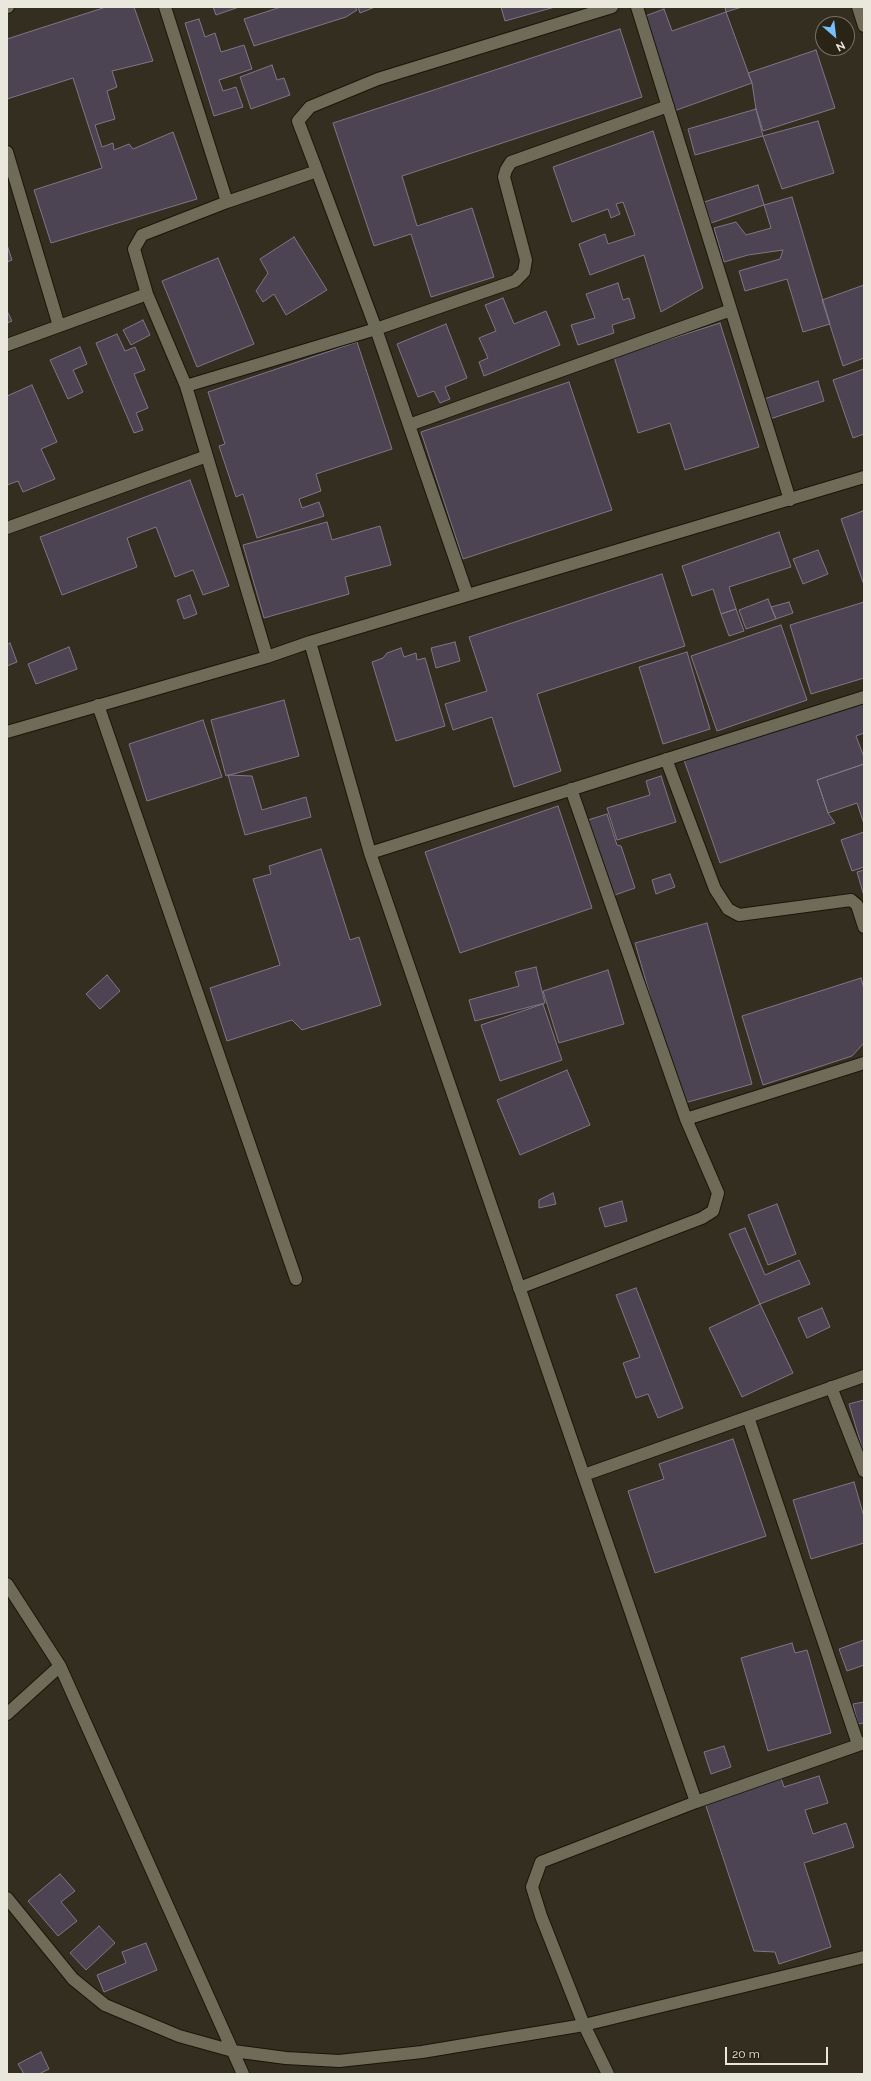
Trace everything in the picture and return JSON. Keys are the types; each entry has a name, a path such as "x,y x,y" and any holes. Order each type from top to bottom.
{"street":[{"path":"165,7 227,202"},
{"path":"467,594 376,329 298,121 310,107 378,79 612,7"},
{"path":"637,7 790,500"},
{"path":"858,7 864,26"},
{"path":"186,386 376,329 515,281 524,272 526,260 504,178 506,170 511,162 668,106"},
{"path":"7,152 11,183 59,326"},
{"path":"267,657 186,386 147,294 134,249 142,235 227,202 318,171"},
{"path":"7,345 147,294"},
{"path":"409,425 731,310"},
{"path":"7,528 207,456"},
{"path":"7,732 267,657 310,642 467,594 864,477"},
{"path":"310,642 370,853 696,1802"},
{"path":"370,853 864,697"},
{"path":"98,705 296,1279"},
{"path":"666,759 715,889 728,909 739,914 850,900 857,905 864,927"},
{"path":"519,1288 702,1218 713,1211 718,1193 686,1119 571,789"},
{"path":"686,1119 864,1063"},
{"path":"584,1475 864,1376"},
{"path":"831,1387 864,1472"},
{"path":"608,2074 584,2024 541,1916 532,1887 541,1862 696,1802 861,1744 748,1417"},
{"path":"7,1584 60,1666 243,2074"},
{"path":"7,1714 60,1666"},
{"path":"7,1898 73,1979 105,2005 179,2036 233,2051 286,2058 340,2061 422,2052 584,2024 864,1957"}],"building":[{"path":"106,7 134,7 153,61 112,71 117,87 107,91 115,119 95,125 102,147 113,143 114,150 129,144 133,149 173,132 197,199 51,243 34,190 102,168 73,78 7,99 7,39"},
{"path":"213,7 239,7 216,15"},
{"path":"281,7 355,7 357,10 346,17 254,46 244,19"},
{"path":"358,7 375,7 360,13"},
{"path":"501,7 555,7 505,21"},
{"path":"725,7 742,7 726,12"},
{"path":"664,9 672,31 726,12 752,83 674,111 640,18"},
{"path":"199,19 205,37 215,33 221,52 244,45 252,69 219,80 223,91 236,87 243,107 214,116 185,23"},
{"path":"620,29 642,97 402,176 417,226 472,208 494,277 431,297 411,234 374,246 333,123"},
{"path":"815,50 815,56 818,56 835,108 763,131 756,109 752,83 748,73"},
{"path":"272,65 277,80 284,78 290,95 251,109 240,77"},
{"path":"756,109 763,136 695,155 688,129"},
{"path":"818,121 834,173 782,189 763,136"},
{"path":"653,131 703,288 661,312 644,255 590,275 579,244 605,234 608,244 635,235 623,202 616,204 620,214 611,218 608,209 572,222 553,167"},
{"path":"758,185 764,205 711,223 704,202"},
{"path":"792,197 830,324 803,332 787,279 745,291 739,271 780,259 783,250 748,255 724,262 714,228 736,222 746,235 771,228 764,205"},
{"path":"294,237 327,290 286,315 274,294 263,302 256,291 268,273 260,259"},
{"path":"7,245 12,260 7,262"},
{"path":"218,258 254,344 197,367 162,281"},
{"path":"618,283 623,300 629,298 635,318 612,325 614,333 578,345 571,325 595,318 586,294"},
{"path":"864,285 864,358 843,366 822,300"},
{"path":"503,298 514,324 546,311 560,345 484,376 479,362 488,358 479,338 496,331 485,305"},
{"path":"7,311 12,321 7,323"},
{"path":"143,320 150,335 131,345 123,330"},
{"path":"720,323 759,447 685,470 670,423 638,433 614,357"},
{"path":"446,324 467,378 445,387 450,399 440,403 434,391 418,397 397,344"},
{"path":"117,334 125,351 135,347 145,370 134,374 148,408 136,413 143,430 134,433 96,343"},
{"path":"357,342 392,449 316,474 321,491 299,499 302,508 319,502 324,516 257,538 243,494 236,497 219,446 225,444 208,392"},
{"path":"80,347 87,364 73,370 83,392 68,399 50,360"},
{"path":"864,369 864,434 853,438 833,380"},
{"path":"818,381 824,401 770,419 764,399"},
{"path":"569,382 612,510 463,559 421,432"},
{"path":"32,385 57,442 41,449 55,479 23,492 18,481 7,485 7,396"},
{"path":"190,480 229,586 203,595 193,570 175,577 156,527 127,538 137,567 62,595 40,537"},
{"path":"863,511 864,514 864,585 841,519"},
{"path":"327,522 332,540 380,526 391,565 345,577 349,594 264,618 243,545"},
{"path":"779,532 791,567 729,587 736,609 721,614 713,589 692,596 682,566"},
{"path":"818,550 828,574 803,584 793,559"},
{"path":"662,574 685,646 537,694 561,771 514,787 492,717 453,730 445,704 487,691 469,637"},
{"path":"190,595 197,614 184,619 177,600"},
{"path":"768,599 776,619 746,629 739,610"},
{"path":"789,602 793,613 776,619 771,607"},
{"path":"864,602 864,678 811,694 790,625"},
{"path":"736,609 744,631 729,636 721,614"},
{"path":"781,625 807,700 717,731 691,656"},
{"path":"455,642 460,661 436,668 431,648"},
{"path":"10,643 17,662 7,666 7,645"},
{"path":"69,647 77,669 36,684 28,664"},
{"path":"401,648 404,657 416,653 417,660 425,658 445,726 396,741 372,662 383,658 387,653"},
{"path":"687,652 710,729 663,744 639,667"},
{"path":"864,697 864,733 856,736 864,757 864,764 817,780 828,813 835,823 720,863 684,760"},
{"path":"284,700 299,756 226,776 211,720"},
{"path":"203,720 222,777 147,801 129,744"},
{"path":"864,764 864,824 857,803 828,813 817,780"},
{"path":"228,775 252,776 262,810 306,797 311,817 245,835"},
{"path":"661,776 676,822 617,840 607,808 650,795 646,781"},
{"path":"558,806 592,908 460,953 425,852"},
{"path":"607,814 617,845 621,846 635,888 612,896 588,820"},
{"path":"864,832 864,867 852,871 841,840"},
{"path":"321,849 350,940 359,937 381,1005 302,1030 292,1020 227,1041 210,988 280,965 253,879 271,874 269,866"},
{"path":"864,870 864,896 857,872"},
{"path":"670,874 675,887 656,894 652,880"},
{"path":"707,923 752,1084 681,1104 635,943"},
{"path":"536,967 545,1003 475,1021 469,1000 519,986 515,972"},
{"path":"608,970 624,1024 559,1043 543,991"},
{"path":"107,975 120,991 100,1009 86,994"},
{"path":"861,978 864,989 864,1043 852,1056 763,1085 742,1016"},
{"path":"543,1004 562,1060 500,1081 481,1025"},
{"path":"567,1070 590,1125 520,1155 497,1100"},
{"path":"553,1193 556,1204 539,1208 539,1200"},
{"path":"622,1201 627,1221 605,1227 599,1208"},
{"path":"777,1204 796,1254 768,1265 748,1215"},
{"path":"745,1228 765,1275 799,1260 810,1284 760,1304 729,1234"},
{"path":"636,1288 683,1408 658,1418 648,1394 636,1398 623,1363 640,1357 616,1295"},
{"path":"760,1304 793,1373 742,1397 709,1328"},
{"path":"822,1308 830,1327 807,1338 798,1318"},
{"path":"864,1400 864,1450 863,1451 849,1404"},
{"path":"733,1439 766,1536 655,1573 628,1491 664,1479 659,1464"},
{"path":"854,1482 864,1517 864,1543 811,1559 793,1500"},
{"path":"864,1640 864,1665 847,1671 839,1649"},
{"path":"792,1643 795,1653 807,1650 831,1733 768,1751 741,1658"},
{"path":"864,1702 864,1723 858,1724 853,1704"},
{"path":"724,1746 731,1767 711,1774 704,1752"},
{"path":"819,1776 828,1803 805,1810 813,1834 846,1823 854,1847 804,1863 831,1947 779,1964 775,1952 754,1951 705,1803 781,1778 784,1787"},
{"path":"60,1874 75,1891 61,1902 77,1921 58,1936 28,1901"},
{"path":"99,1926 115,1943 86,1970 70,1953"},
{"path":"146,1943 157,1970 104,1992 97,1975 126,1963 122,1952"},
{"path":"41,2052 49,2069 39,2074 24,2074 18,2064"}]}
